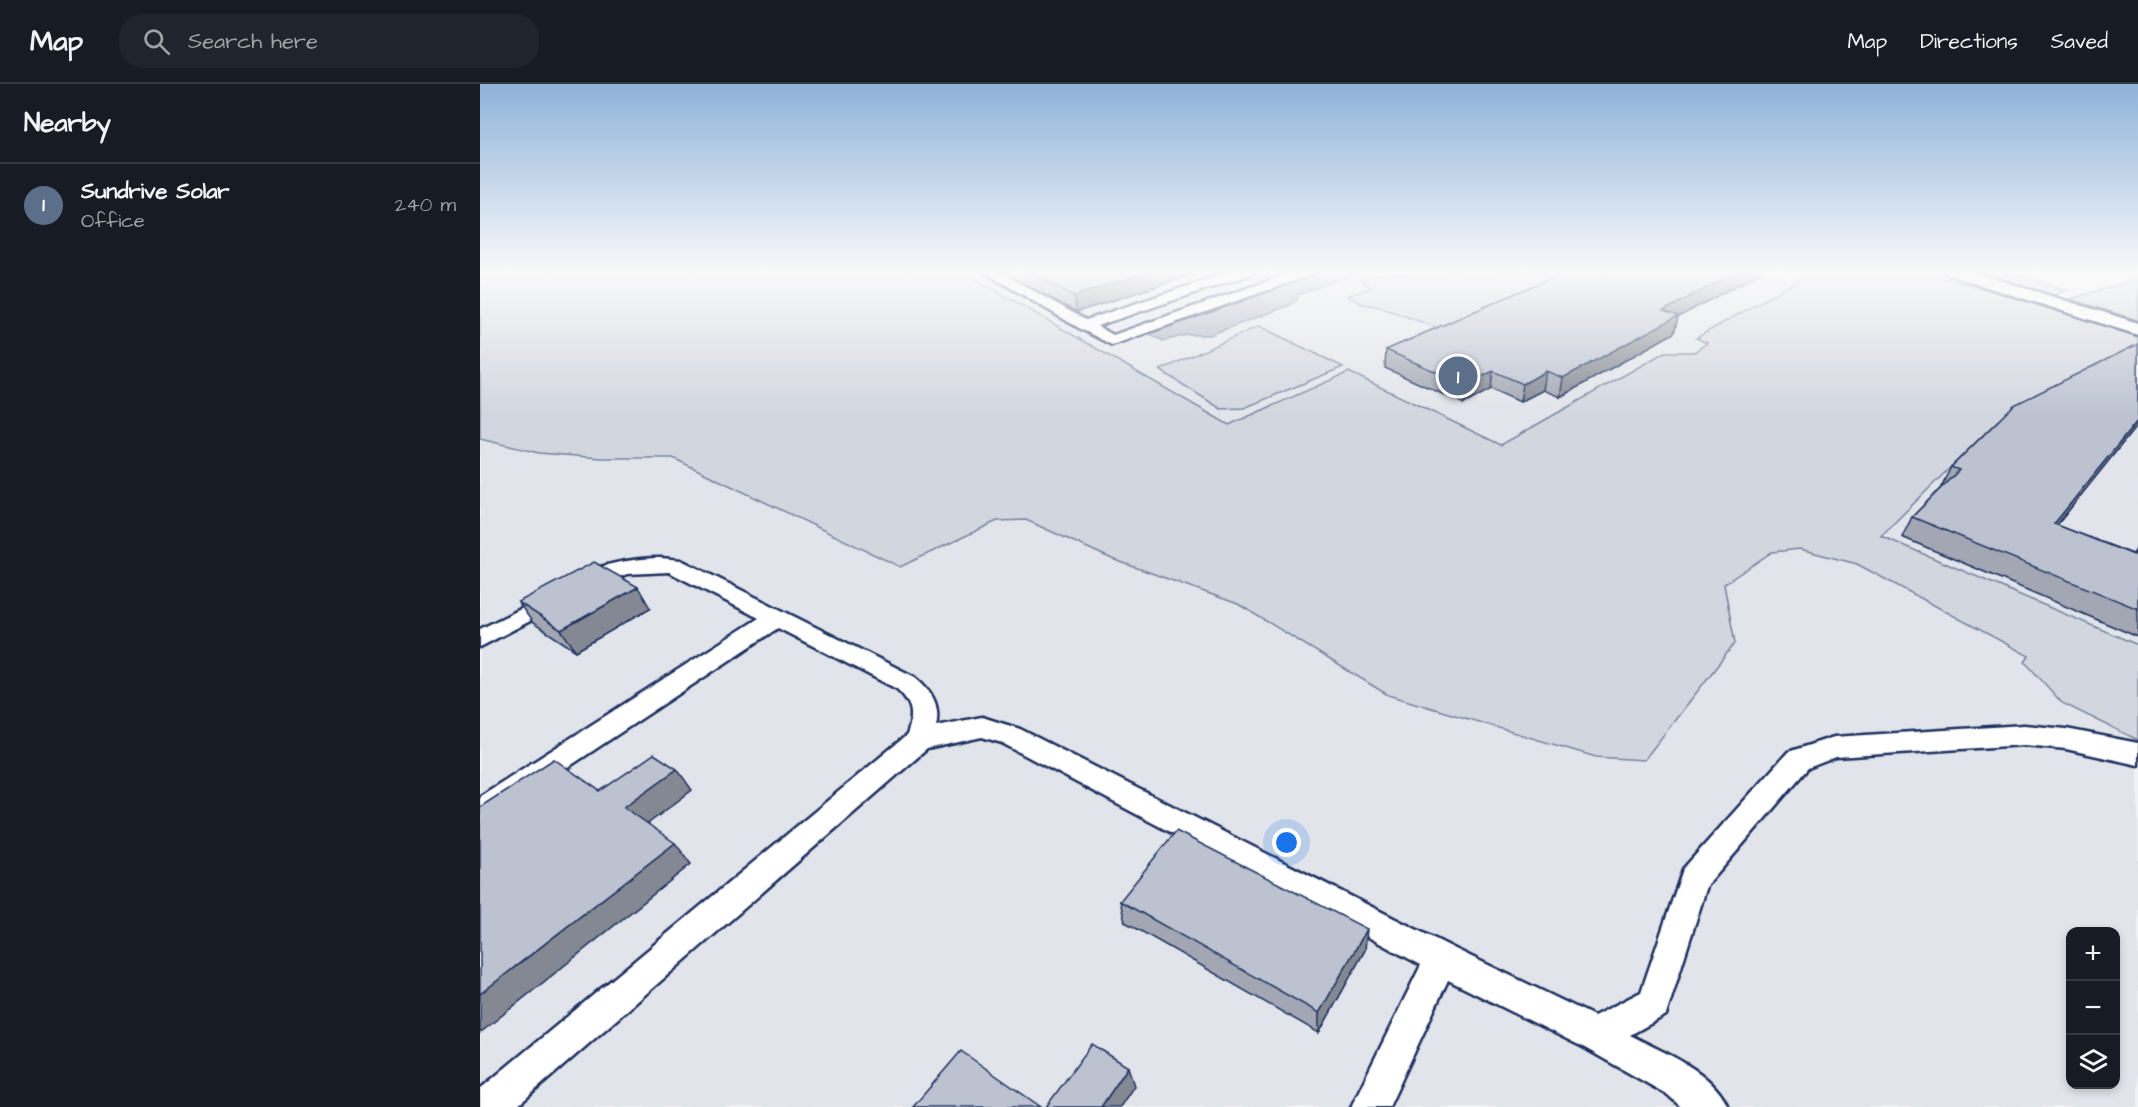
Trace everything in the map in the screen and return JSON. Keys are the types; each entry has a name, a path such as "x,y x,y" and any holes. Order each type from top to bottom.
{"main road":[{"path":"2105,319 2138,329"}],"lane":[{"path":"1073,319 1112,340 1172,319"},
{"path":"1084,325 1103,319"},
{"path":"480,639 600,575 648,564 673,565 906,683 921,695 926,717 919,740"},
{"path":"480,812 776,618"},
{"path":"488,1107 919,740 982,727 1011,736 1441,960 1595,1035 1681,1082 1709,1107"},
{"path":"1595,1035 1654,1003 1694,879 1798,760 1834,747 2024,735 2066,739 2138,754"},
{"path":"1370,1107 1441,960"}],"shaded area":[{"path":"480,319 1045,319 1229,425 1349,372 1501,445 1665,352 1694,352 1707,343 1696,338 1730,319 2084,319 2138,335 2138,360 2120,356 1997,421 1881,536 2138,645 2138,740 2062,703 2025,662 2029,656 1857,564 1800,549 1772,552 1724,584 1735,643 1644,760 1596,757 1388,695 1238,604 1112,559 1026,520 997,521 900,567 673,458 601,458 539,453 480,439"},
{"path":"1045,319 1731,319 1697,338 1708,343 1694,352 1665,352 1501,445 1349,372 1229,425"},
{"path":"1413,319 1470,319 1444,330"},
{"path":"1259,326 1343,367 1244,408 1221,409 1160,370"},
{"path":"2138,347 2138,645 1880,536 1996,421"},
{"path":"480,439 539,453 601,458 673,458 899,567 997,521 1026,520 1112,559 1238,604 1388,695 1735,643 1724,584 1772,552 1799,549 1857,564 2030,656 2025,663 2062,703 2138,740 2138,1107 480,1107"}],"water":[{"path":"1193,319 1253,319 1210,335 1187,335 1163,341 1150,334"}],"building":[{"path":"1458,319 1673,319 1563,378 1546,371 1523,384 1493,371 1466,385 1386,350"},
{"path":"2138,344 2138,420 2054,524 2134,555 2138,548 2138,609 1912,517 1959,470 1951,467 2014,405"},
{"path":"594,562 638,587 561,630 518,602"},
{"path":"654,754 677,769 624,807 675,843 480,994 480,807 554,759 600,791"},
{"path":"1176,831 1367,929 1319,1013 1120,901"},
{"path":"1092,1044 1128,1067 1101,1107 1046,1107"},
{"path":"961,1051 1041,1107 913,1107"}],"place":[{"name":"Sundrive Solar","path":"1458,376"}]}
